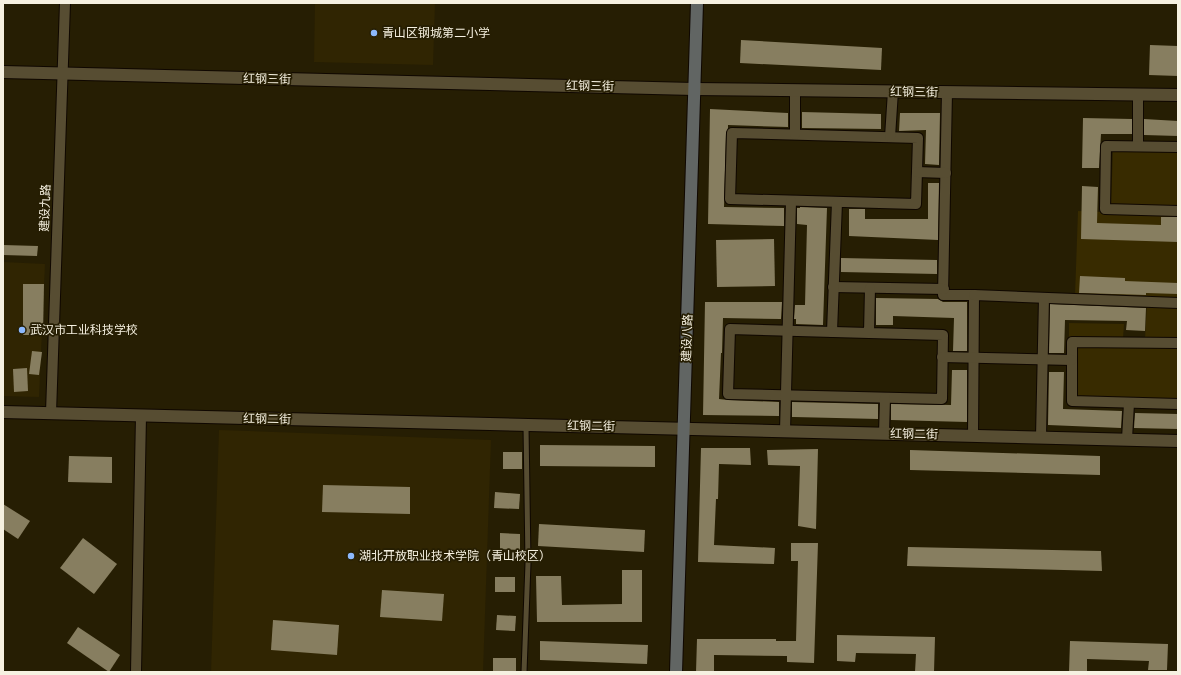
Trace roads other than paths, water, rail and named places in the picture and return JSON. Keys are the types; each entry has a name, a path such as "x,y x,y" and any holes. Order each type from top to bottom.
{"main road":[{"name":"建设八路","path":"676,672 697,3"}],"street":[{"name":"建设九路","path":"51,413 64,3"},
{"name":"红钢三街","path":"3,72 694,89 1178,95"},
{"path":"795,134 796,90"},
{"path":"890,137 893,91"},
{"path":"947,92 944,295 1178,303"},
{"path":"1138,95 1138,146"},
{"path":"732,133 795,134 918,138 916,204 730,199 732,133"},
{"path":"1178,147 1106,146 1105,210 1178,211"},
{"path":"917,172 946,173"},
{"path":"785,431 791,201"},
{"path":"832,332 836,202"},
{"path":"834,287 944,289"},
{"path":"869,333 870,288"},
{"path":"973,436 974,295"},
{"path":"1041,437 1044,298"},
{"path":"730,329 788,330 943,335 942,399 728,394 730,329"},
{"path":"1178,343 1072,342 1072,401 1178,404"},
{"path":"942,357 1072,360"},
{"path":"884,434 885,398"},
{"path":"1127,439 1129,402"},
{"name":"红钢二街","path":"3,412 1178,441"},
{"path":"136,672 141,416"}],"lane":[{"path":"524,672 528,563 526,425"}],"place":[{"name":"青山区钢城第二小学","path":"374,33"},
{"name":"武汉市工业科技学校","path":"22,330"},
{"name":"湖北开放职业技术学院（青山校区）","path":"351,556"}]}
